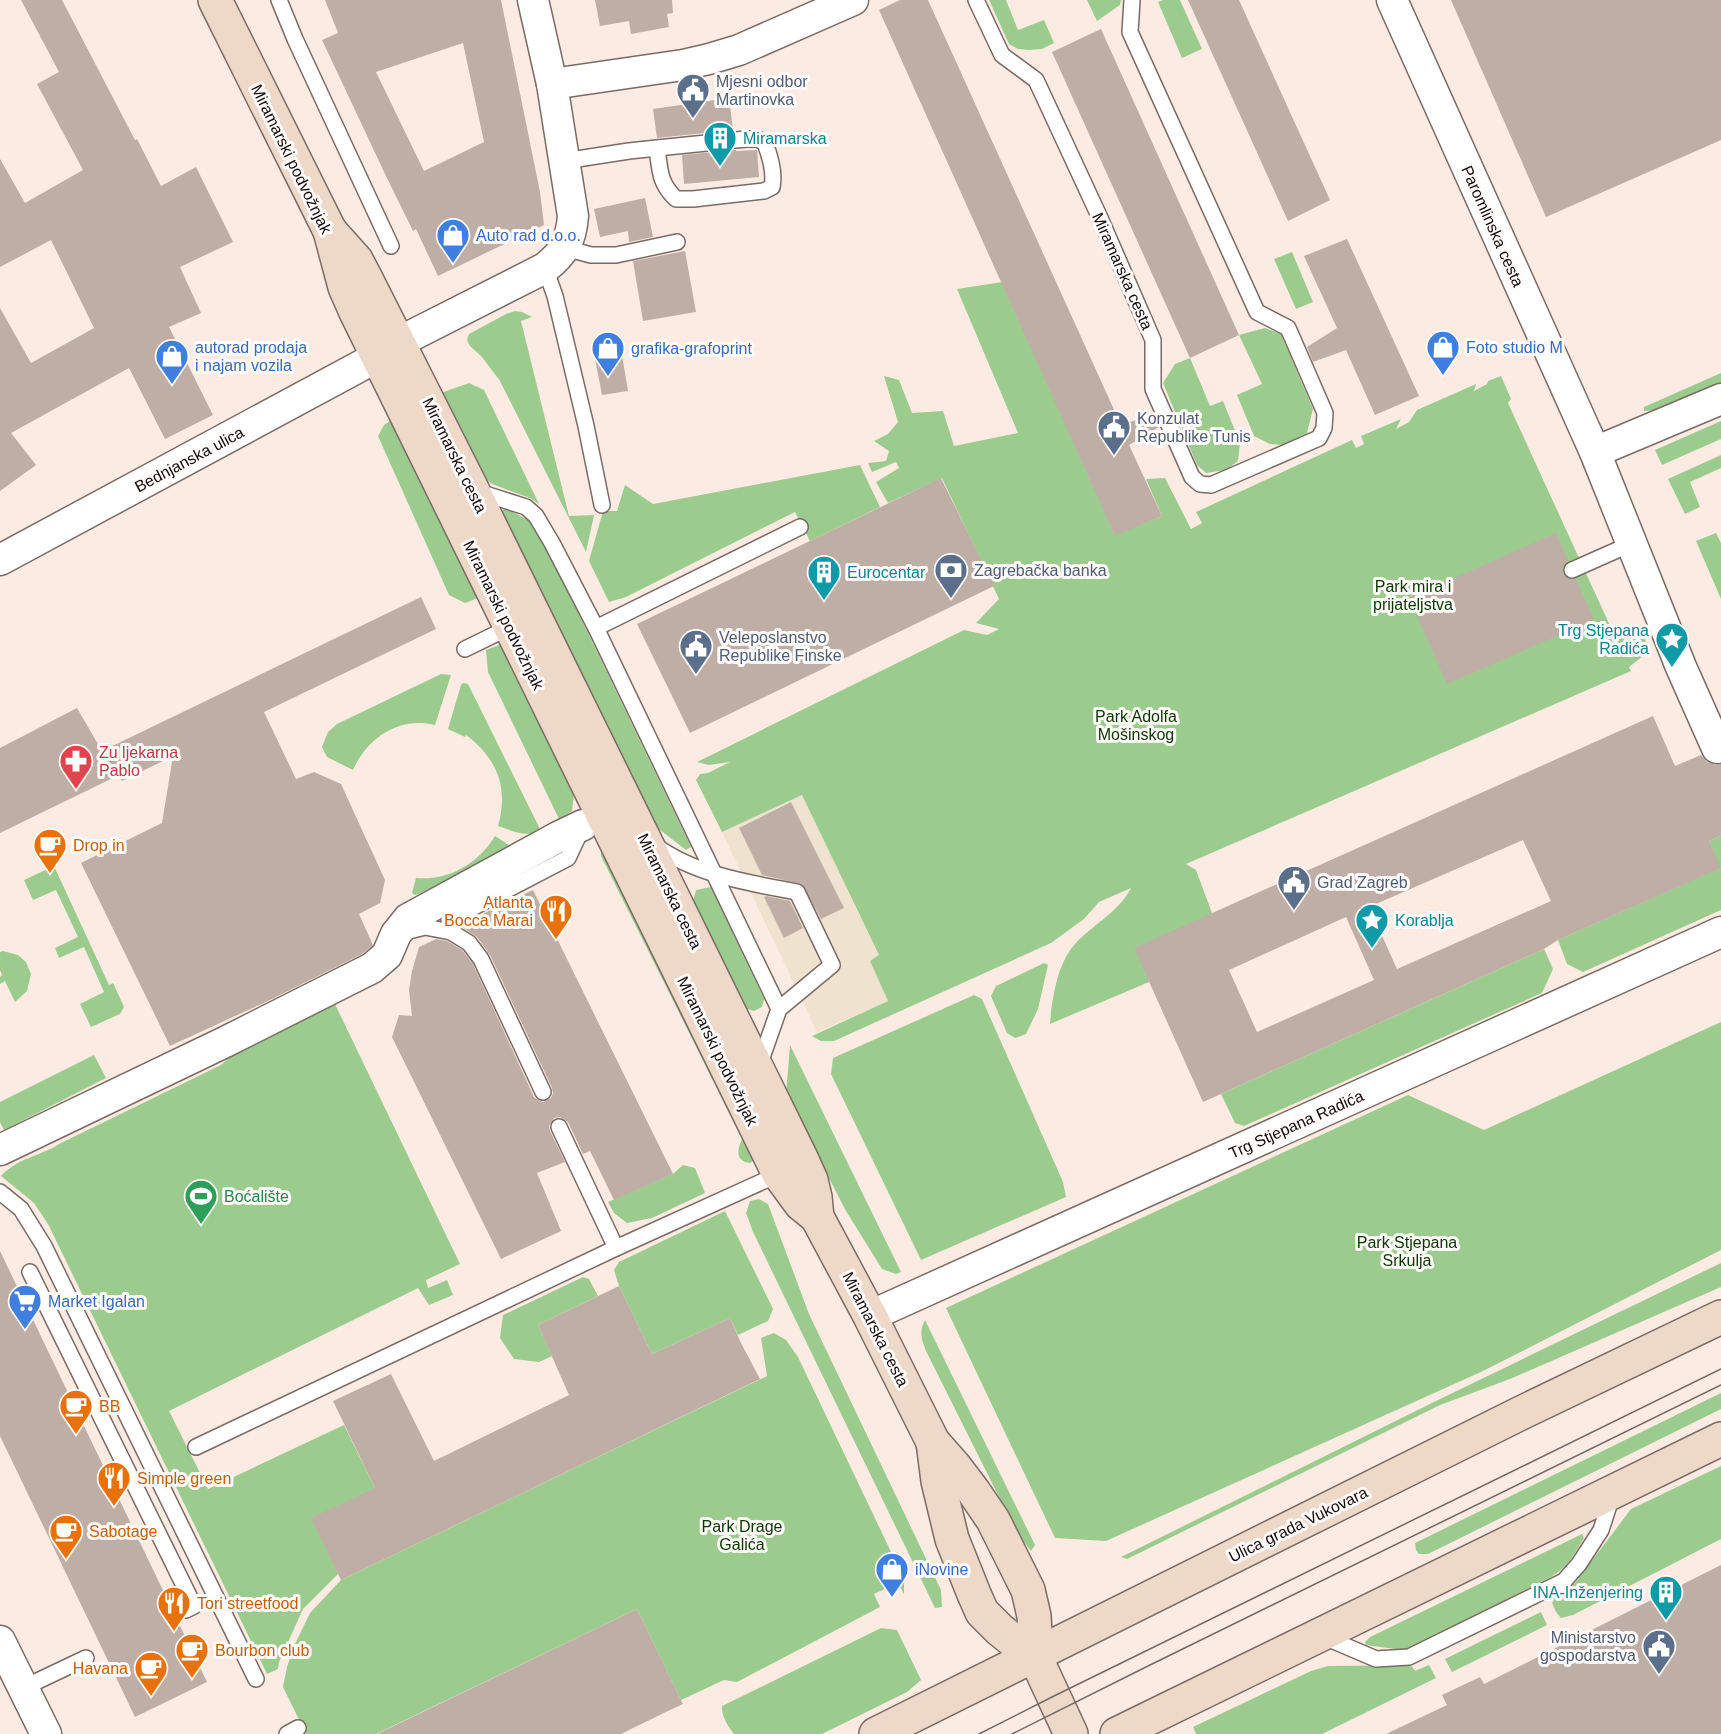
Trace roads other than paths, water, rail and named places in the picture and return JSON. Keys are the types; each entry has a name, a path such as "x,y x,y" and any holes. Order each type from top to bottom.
{"street":[{"name":"Miramarski podvožnjak","path":"215,0 330,231"},
{"path":"388,349 555,258 572,232 573,216 552,84 533,0"},
{"path":"552,84 683,65 709,59 739,50 853,0"},
{"name":"Paromlinska cesta","path":"1392,0 1594,452"},
{"name":"Miramarska cesta","path":"330,231 356,260 388,349 469,483 645,839 811,1180 816,1217 870,1316 933,1442 955,1467 993,1520 1028,1590 1034,1616 1034,1654 1071,1734"},
{"name":"Miramarski podvožnjak","path":"388,349 593,820 779,1174 801,1204 816,1217"},
{"name":"Bednjanska ulica","path":"0,561 388,349"},
{"path":"1717,747 1681,667 1633,543 1594,452 1721,399"},
{"path":"0,1150 225,1042 372,968 387,955 396,934 408,919 593,820"},
{"name":"Trg Stjepana Radića","path":"870,1316 1721,932"},
{"name":"Ulica grada Vukovara","path":"876,1734 1510,1418 1721,1317"},
{"path":"1117,1734 1721,1439"},
{"name":"Miramarska cesta","path":"933,1442 952,1539 982,1612 1000,1630 1034,1654"},
{"path":"0,1641 46,1734"}],"lane":[{"path":"279,0 391,246"},
{"name":"Miramarska cesta","path":"976,0 1002,56 1036,80 1153,340 1153,389 1192,477 1200,484 1211,485 1319,438 1324,428 1324,412 1288,328 1257,312 1130,32 1132,0"},
{"path":"564,161 629,151 657,148 746,139 758,139 765,143 767,148 774,179 772,187 764,191 676,199 667,190 661,178 657,148"},
{"path":"602,505 555,296 555,258 616,255 677,242"},
{"path":"469,483 482,493 526,507 536,516 552,543 596,628 779,1010"},
{"path":"596,628 800,527"},
{"path":"1572,570 1633,543"},
{"path":"465,648 510,627"},
{"path":"449,920 568,858 593,820"},
{"path":"645,839 672,858 734,880 797,892 832,965 779,1010 758,1069"},
{"path":"396,934 425,927 451,932 469,943 481,959 543,1092"},
{"path":"559,1127 616,1248"},
{"path":"196,1447 616,1248 779,1174"},
{"path":"0,1192 21,1209 44,1246 256,1679"},
{"path":"30,1272 194,1606 186,1610"},
{"path":"1319,1635 1376,1659 1409,1657 1564,1581 1579,1564 1601,1530 1613,1491"},
{"path":"23,1688 86,1658"}],"tram line":[{"path":"979,1734 1721,1369"},
{"path":"1012,1734 1721,1385"}],"place":[{"name":"Mjesni odbor Martinovka","path":"693,119"},
{"name":"Miramarska","path":"720,167"},
{"name":"Auto rad d.o.o.","path":"453,264"},
{"name":"Foto studio M","path":"1443,376"},
{"name":"grafika-grafoprint","path":"608,377"},
{"name":"autorad prodaja i najam vozila","path":"172,385"},
{"name":"Konzulat Republike Tunis","path":"1114,456"},
{"name":"Zagrebačka banka","path":"951,599"},
{"name":"Eurocentar","path":"824,601"},
{"name":"Trg Stjepana Radića","path":"1672,668"},
{"name":"Veleposlanstvo Republike Finske","path":"696,675"},
{"name":"Zu ljekarna Pablo","path":"76,790"},
{"name":"Drop in","path":"50,874"},
{"name":"Grad Zagreb","path":"1294,911"},
{"name":"Atlanta Bocca Marai","path":"556,940"},
{"name":"Korablja","path":"1372,949"},
{"name":"Boćalište","path":"201,1225"},
{"name":"Market Igalan","path":"25,1330"},
{"name":"BB","path":"76,1435"},
{"name":"Simple green","path":"114,1507"},
{"name":"Sabotage","path":"66,1560"},
{"name":"iNovine","path":"892,1598"},
{"name":"INA-Inženjering","path":"1666,1621"},
{"name":"Tori streetfood","path":"174,1632"},
{"name":"Ministarstvo gospodarstva","path":"1659,1675"},
{"name":"Bourbon club","path":"192,1679"},
{"name":"Havana","path":"151,1697"}],"park label":[{"name":"Park mira i prijateljstva","path":"1413,595"},
{"name":"Park Adolfa Mošinskog","path":"1136,725"},
{"name":"Park Stjepana Srkulja","path":"1407,1251"},
{"name":"Park Drage Galića","path":"742,1535"}]}
